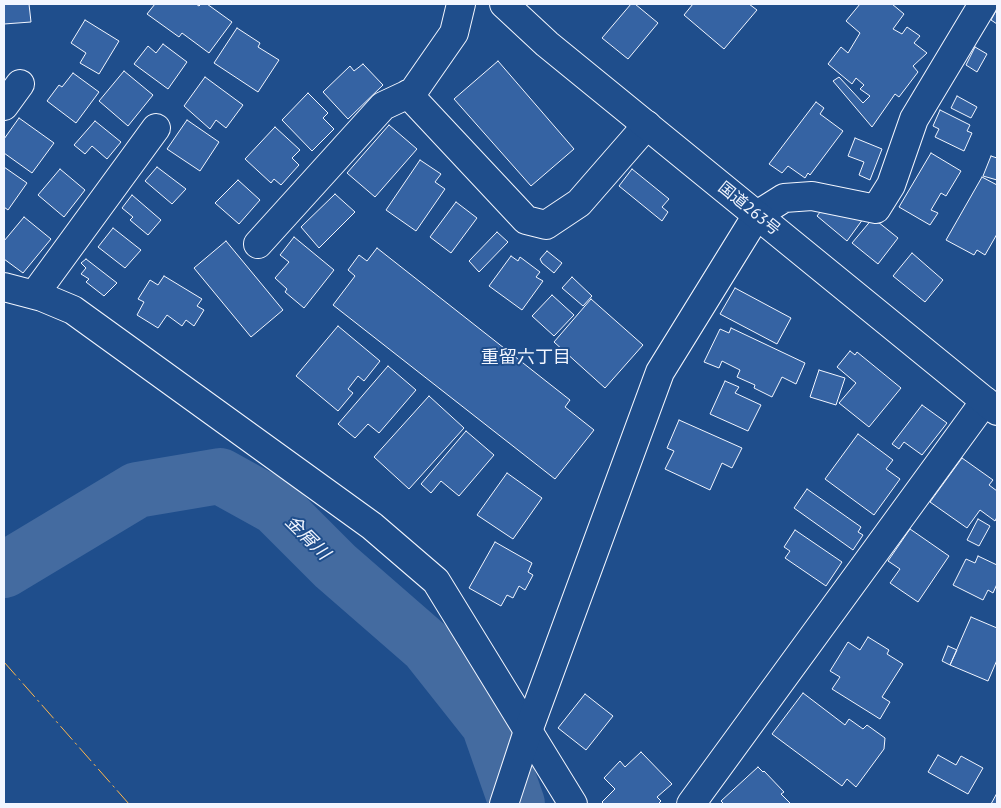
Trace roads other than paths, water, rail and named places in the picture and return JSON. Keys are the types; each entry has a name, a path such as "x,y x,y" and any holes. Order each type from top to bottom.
{"main road":[{"path":"258,244 384,106 413,92 454,33 461,4"},
{"name":"国道263号","path":"504,4 547,44 991,406"},
{"path":"504,804 528,731 660,372 757,215 784,198 812,196 876,210 891,185 914,119 983,4"},
{"path":"4,106 20,84"},
{"path":"408,94 526,220 546,225 579,203 647,125"},
{"path":"34,295 156,128"},
{"path":"4,287 34,295 73,310 372,526 436,581 573,804"},
{"path":"691,804 991,406"}],"waterway":[{"name":"金屑川","path":"4,570 137,490 220,476 276,507 335,566 428,647 489,724 517,804"}],"district":[{"name":"重留六丁目","path":"526,358"}]}
